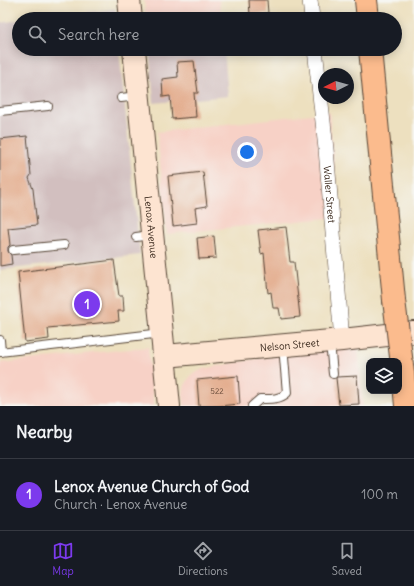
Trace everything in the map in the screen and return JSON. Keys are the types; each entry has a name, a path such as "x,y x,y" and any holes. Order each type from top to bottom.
{"highway":[{"path":"366,0 367,12"},
{"path":"371,56 394,300 406,406"}],"street":[{"path":"129,0 130,12"},
{"path":"310,0 311,12"},
{"name":"Lenox Avenue","path":"133,56 130,97 144,236 162,333 169,406"},
{"name":"Waller Street","path":"317,56 326,149 336,340"},
{"name":"Nelson Street","path":"165,356 414,332"}],"lane":[{"path":"0,111 48,106"},
{"path":"13,250 64,245"},
{"path":"0,340 1,352 162,333"},
{"path":"333,374 336,340"},
{"path":"252,406 260,399 276,399 287,393 283,345"}],"shaded area":[{"path":"144,0 219,0 221,12 145,12"},
{"path":"115,9 115,12 90,12"},
{"path":"12,21 12,56 120,56 140,255 0,270 0,23"},
{"path":"150,56 225,56 228,96 154,103"},
{"path":"329,112 339,217 167,234 157,132"},
{"path":"358,346 363,406 184,406 184,387 191,375 203,369 253,359"},
{"path":"148,347 154,406 0,406 0,363"}],"building":[{"path":"249,0 267,0 268,12 250,12"},
{"path":"194,61 198,93 194,93 196,117 172,119 170,96 163,97 162,79 178,77 177,62"},
{"path":"27,136 31,175 29,178 33,189 37,225 8,228 10,245 8,247 8,251 11,255 12,264 0,266 0,139"},
{"path":"203,172 207,206 195,208 197,223 173,226 168,176"},
{"path":"286,227 290,262 294,262 300,317 281,319 279,308 273,308 271,292 268,293 264,253 261,254 258,230"},
{"path":"214,236 216,258 199,259 197,238"},
{"path":"114,260 119,296 123,296 124,311 118,311 119,321 48,328 49,339 25,342 18,272"},
{"path":"238,376 240,404 199,406 197,380"},
{"path":"357,376 359,404 339,405 336,378"}],"place":[{"name":"Lenox Avenue Church of God","path":"87,304"}]}
